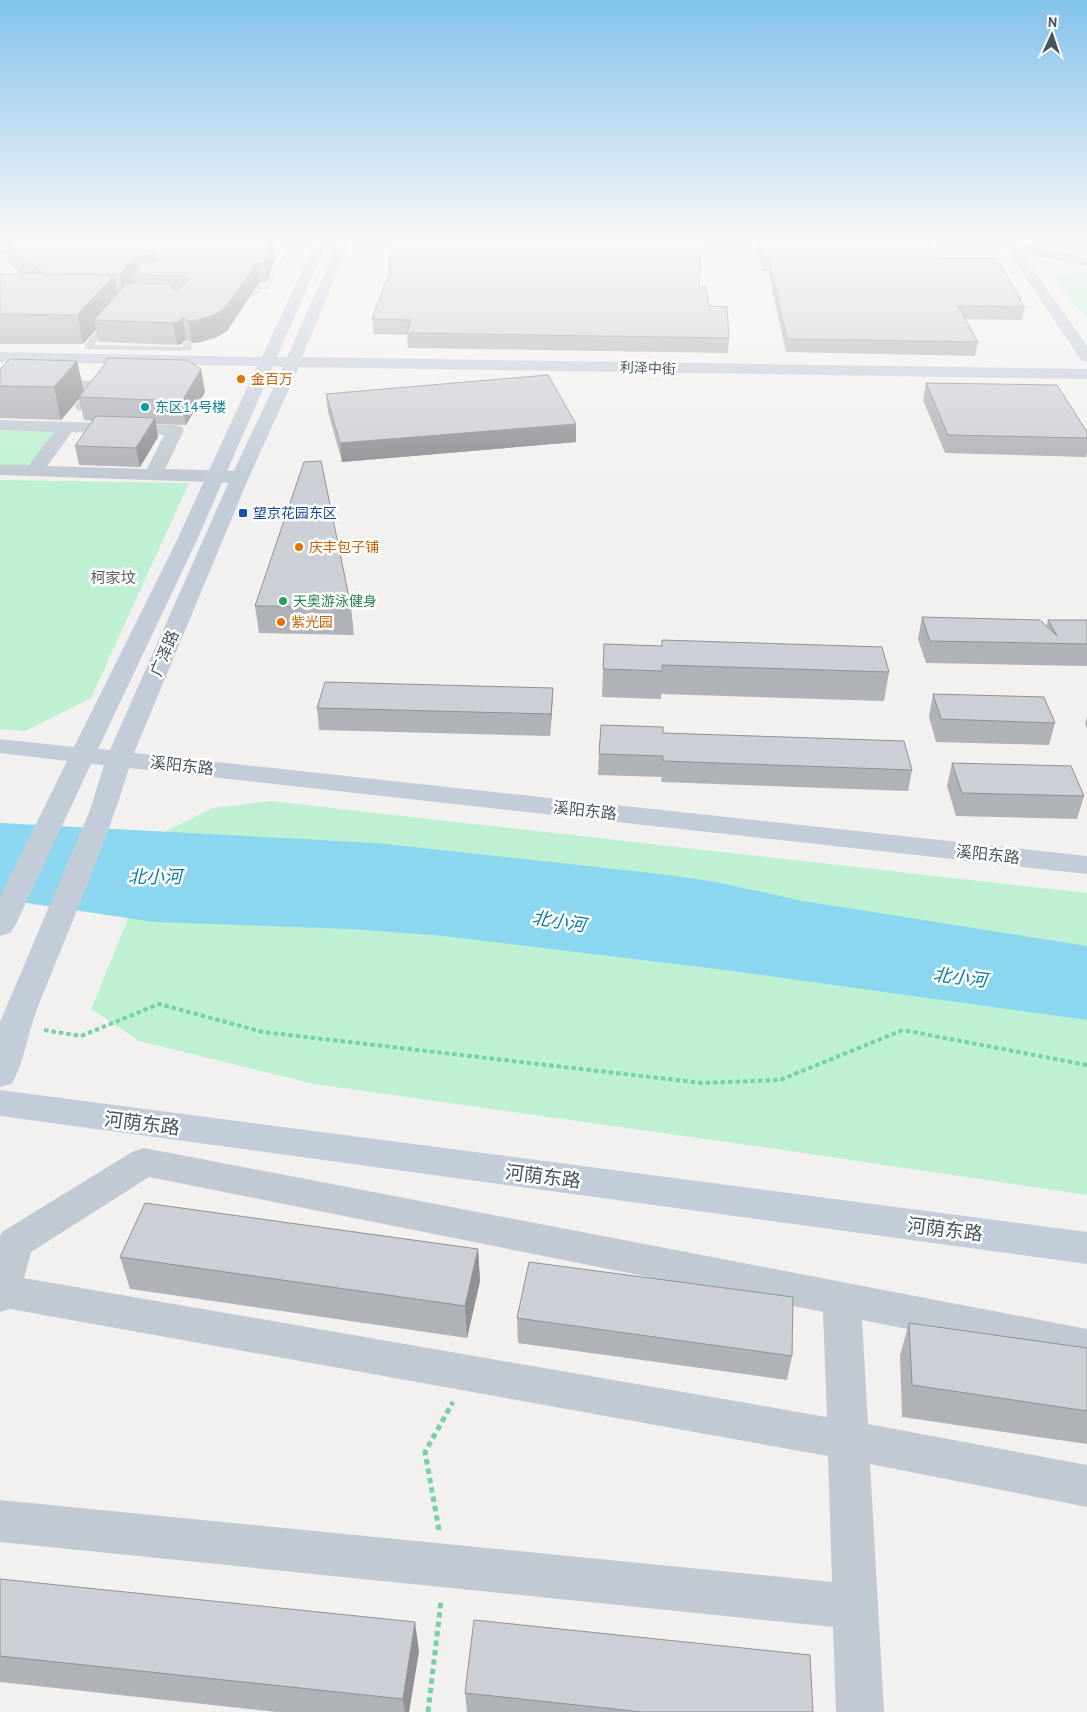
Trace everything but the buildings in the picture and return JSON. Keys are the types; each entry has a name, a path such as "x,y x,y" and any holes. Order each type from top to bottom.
{"street":[{"name":"广泽路","path":"0,926 216,476 286,318"},
{"name":"广泽路","path":"0,1075 14,1026 103,810 119,758 240,477 312,318"},
{"path":"1062,318 1087,357"},
{"name":"利泽中街","path":"0,357 264,367"},
{"name":"利泽中街","path":"291,367 1087,386"},
{"name":"利泽中街","path":"0,368 291,367 1087,374"},
{"path":"0,384 100,386 34,471"},
{"path":"0,425 175,430 154,474"},
{"path":"0,470 240,477"},
{"name":"溪阳东路","path":"0,746 1087,865"},
{"name":"河荫东路","path":"0,1103 1087,1248"},
{"path":"1087,1348 144,1162 15,1243 1,1293 849,1440 1087,1486"},
{"path":"842,1300 860,1712"},
{"path":"0,1521 856,1607"}],"lane":[{"path":"113,318 88,347 189,349 187,344"}],"path":[{"path":"14,1026 82,1036 159,1004 263,1032 702,1083 780,1080 903,1030 1087,1065"}],"green space":[{"path":"0,426 64,428 33,469 0,468"},
{"path":"0,480 189,483 91,698 25,731 0,729"},
{"path":"270,801 1087,893 1087,1195 314,1084 139,1041 91,1009 164,832 213,808"}],"water":[{"name":"北小河","path":"0,823 376,843 652,873 711,881 803,901 1087,946 1087,1020 725,970 444,936 351,929 154,922 0,899"}],"place":[{"name":"金百万","path":"241,379"},
{"name":"东区14号楼","path":"145,407"},
{"name":"望京花园东区","path":"243,513"},
{"name":"庆丰包子铺","path":"299,547"},
{"name":"天奥游泳健身","path":"283,601"},
{"name":"紫光园","path":"281,622"}],"district":[{"name":"柯家坟","path":"113,577"}]}
